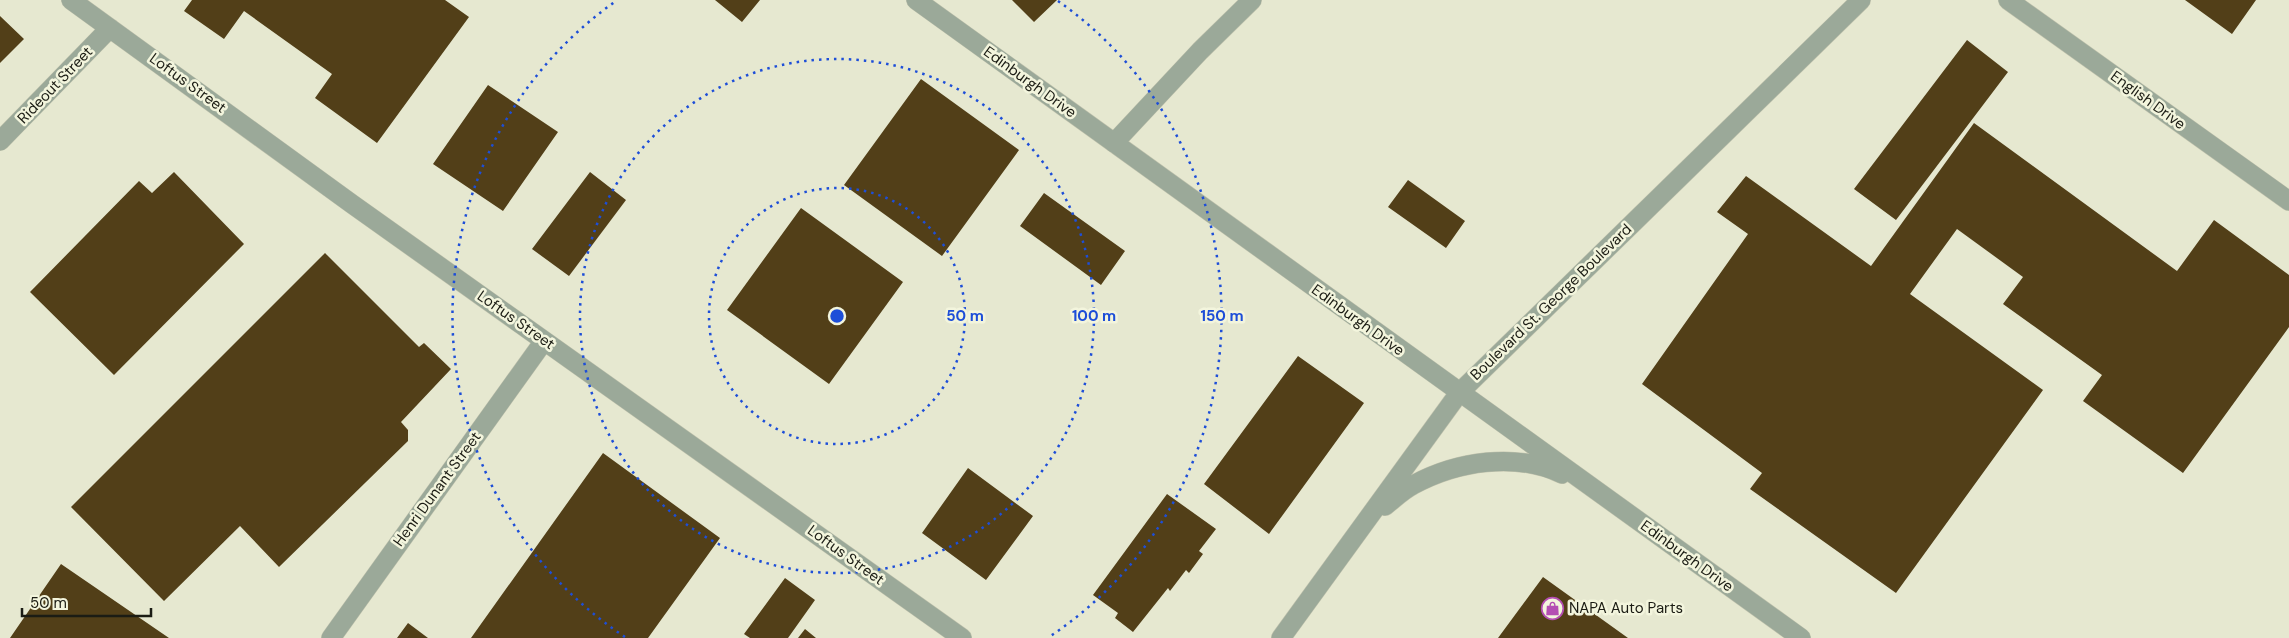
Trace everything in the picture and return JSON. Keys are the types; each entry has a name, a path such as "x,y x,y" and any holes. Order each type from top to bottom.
{"street":[{"name":"Loftus Street","path":"71,0 544,341 962,638"},
{"name":"Edinburgh Drive","path":"916,0 1801,638"},
{"path":"1114,143 1252,0"},
{"name":"Boulevard St. George Boulevard","path":"1281,638 1459,393 1861,0"},
{"name":"English Drive","path":"2008,0 2289,201"},
{"name":"Rideout Street","path":"0,141 110,28"},
{"name":"Henri Dunant Street","path":"330,638 544,341"},
{"path":"1367,521 1412,485 1447,472 1493,461 1516,462 1547,467 1592,488"}],"building":[{"path":"192,0 445,0 469,17 377,143 315,98 332,74 244,11 224,39 184,11"},
{"path":"715,0 760,0 742,22"},
{"path":"1012,0 1057,0 1034,22"},
{"path":"2185,0 2256,0 2232,34"},
{"path":"0,16 24,39 0,63"},
{"path":"1967,40 2008,72 1896,220 1854,189"},
{"path":"921,79 1019,150 942,256 844,185"},
{"path":"488,85 558,132 503,211 433,164"},
{"path":"1974,123 2177,271 2214,220 2289,275 2289,327 2183,473 2083,401 2102,375 2003,304 2023,277 1957,229 1910,294 2043,390 1896,593 1750,489 1762,473 1642,384 1748,234 1717,212 1746,176 1871,266"},
{"path":"174,172 244,244 114,375 30,292 139,181 152,193"},
{"path":"590,172 626,200 569,276 532,249"},
{"path":"1408,180 1465,221 1446,248 1388,207"},
{"path":"1044,193 1125,251 1101,285 1020,226"},
{"path":"801,208 903,282 829,384 727,310"},
{"path":"325,253 419,347 424,343 451,369 401,422 408,430 408,441 279,567 240,526 164,601 71,507"},
{"path":"1298,356 1364,403 1269,534 1204,484"},
{"path":"603,453 720,538 648,638 471,638"},
{"path":"968,468 1033,516 986,580 922,533"},
{"path":"1167,494 1216,529 1199,551 1203,554 1189,573 1186,570 1170,591 1168,588 1133,632 1115,618 1118,613 1093,595"},
{"path":"61,564 169,638 10,638"},
{"name":"NAPA Auto Parts","path":"1543,577 1628,638 1498,638"},
{"path":"785,578 815,600 788,638 750,638 744,634"},
{"path":"408,623 428,638 397,638"},
{"path":"805,629 816,638 798,638"}],"place":[{"name":"NAPA Auto Parts","path":"1553,608"}]}
